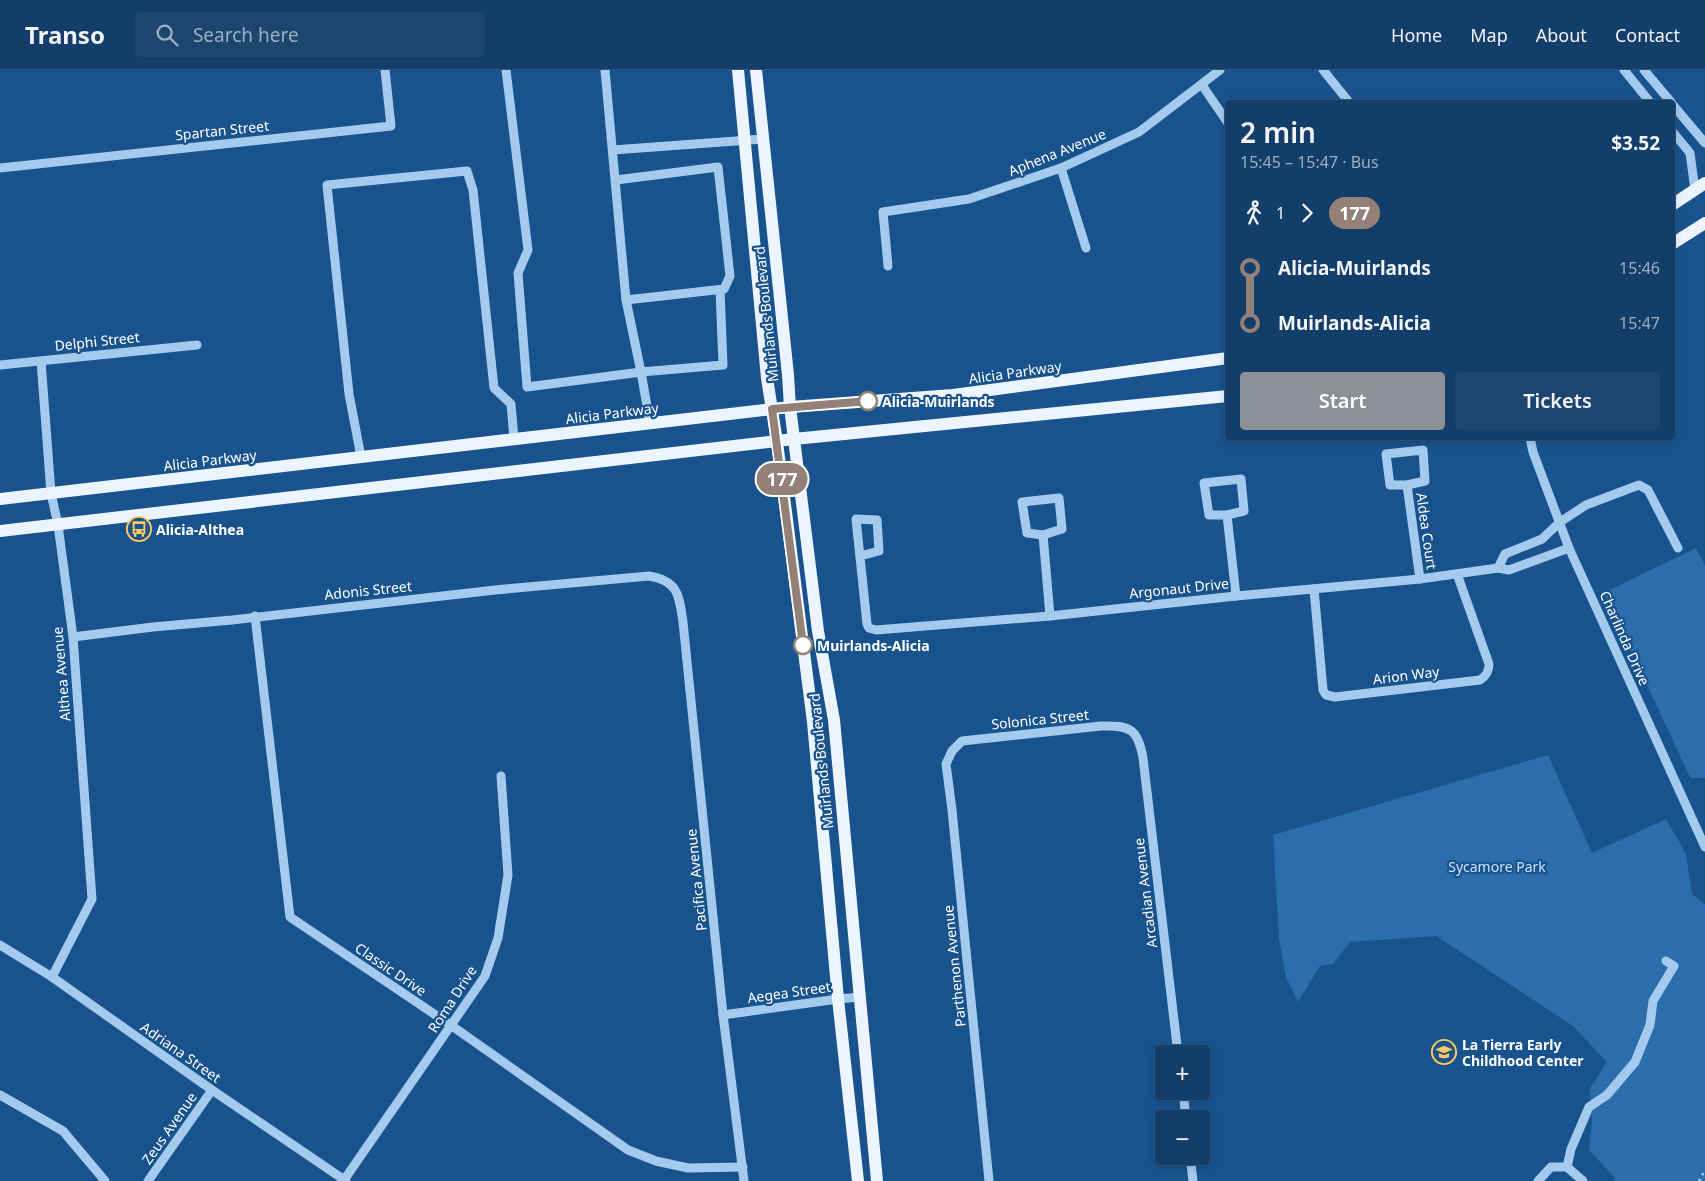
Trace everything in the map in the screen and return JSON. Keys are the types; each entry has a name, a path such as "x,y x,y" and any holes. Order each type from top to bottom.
{"main road":[{"name":"Muirlands Boulevard","path":"738,70 767,378 813,722 838,999 858,1181"},
{"name":"Muirlands Boulevard","path":"756,70 790,407 818,631 834,720 878,1181"},
{"path":"1675,203 1700,186"},
{"path":"1675,242 1705,223"},
{"name":"Alicia Parkway","path":"0,498 790,407 953,395 1225,358"},
{"path":"0,531 794,439 1225,396"}],"street":[{"name":"Spartan Street","path":"0,168 391,126 385,70"},
{"path":"506,70 528,250 518,273 527,387 641,372 723,365 720,290"},
{"path":"605,70 626,300 650,424"},
{"name":"Aphena Avenue","path":"888,266 884,212 969,200 1061,168 1139,132 1220,70"},
{"path":"1323,70 1347,100"},
{"path":"1624,70 1648,100"},
{"path":"1644,70 1669,100"},
{"path":"1202,85 1225,119"},
{"path":"1675,107 1705,143"},
{"path":"1675,135 1690,153 1700,186"},
{"path":"613,150 763,139"},
{"path":"616,180 718,166 730,276 724,289 720,290 626,300"},
{"path":"1061,168 1086,248"},
{"path":"361,457 349,394 327,185 467,170 473,190 494,388 511,404 514,439"},
{"name":"Delphi Street","path":"0,365 197,345"},
{"name":"Althea Avenue","path":"42,361 50,493 58,525 73,637 92,899 52,977"},
{"name":"Charlinda Drive","path":"1531,440 1569,548 1705,847"},
{"name":"Aldea Court","path":"1423,450 1425,481 1407,485 1390,486 1386,454 1423,450"},
{"path":"1241,479 1244,511 1227,515 1209,515 1204,483 1241,479"},
{"name":"Aldea Court","path":"1407,485 1420,579"},
{"path":"1498,568 1505,554 1542,539 1560,522 1586,506 1639,485 1648,490 1678,548"},
{"path":"1059,498 1062,529 1043,535 1027,533 1022,502 1059,498"},
{"path":"1227,515 1236,596"},
{"path":"1043,535 1050,616"},
{"name":"Argonaut Drive","path":"860,556 866,624 876,630 1050,616 1420,579 1498,568 1509,570 1569,548"},
{"name":"Arion Way","path":"1314,589 1323,690 1326,695 1335,697 1484,678 1489,670 1489,664 1457,574"},
{"name":"Adonis Street","path":"73,637 581,582 649,576 666,581"},
{"name":"Pacifica Avenue","path":"666,581 676,590 681,605 723,1015 744,1181"},
{"name":"Classic Drive","path":"255,616 290,917 452,1026 628,1150 656,1161 688,1168 743,1167"},
{"name":"Solonica Street","path":"952,751 962,741 1011,737 1072,728 1119,725 1133,731"},
{"name":"Arcadian Avenue","path":"1133,731 1141,743 1177,1045"},
{"name":"Parthenon Avenue","path":"952,751 946,764 989,1181"},
{"name":"Roma Drive","path":"345,1180 485,976 498,938 508,875 501,776"},
{"name":"Adriana Street","path":"0,945 52,977 212,1090 345,1180"},
{"path":"1567,1167 1571,1149 1589,1107 1607,1095 1635,1062 1650,1025 1653,1001 1674,966 1666,961"},
{"name":"Aegea Street","path":"723,1015 860,997"},
{"name":"Zeus Avenue","path":"148,1181 212,1090"},
{"path":"0,1095 63,1131 105,1181"},
{"path":"1191,1165 1193,1181"},
{"path":"1538,1181 1551,1168 1567,1167 1583,1181"}],"path":[{"path":"1698,1181 1705,1170"}],"green space":[{"path":"1696,548 1705,566 1705,778 1692,778 1689,775 1604,593"},
{"name":"Sycamore Park","path":"1548,755 1592,853 1666,819 1686,854 1692,894 1705,905 1705,1181 1613,1181 1615,1178 1589,1150 1592,1122 1590,1088 1607,1062 1573,1026 1436,936 1350,942 1333,964 1320,966 1298,1002 1286,977 1279,939 1273,835"}],"bus line":[{"name":"177","path":"803,645 772,409 868,401"}],"place":[{"name":"Alicia-Muirlands","path":"868,401"},
{"name":"Alicia-Althea","path":"139,529"},
{"name":"Muirlands-Alicia","path":"803,645"},
{"name":"La Tierra Early Childhood Center","path":"1444,1052"}]}
